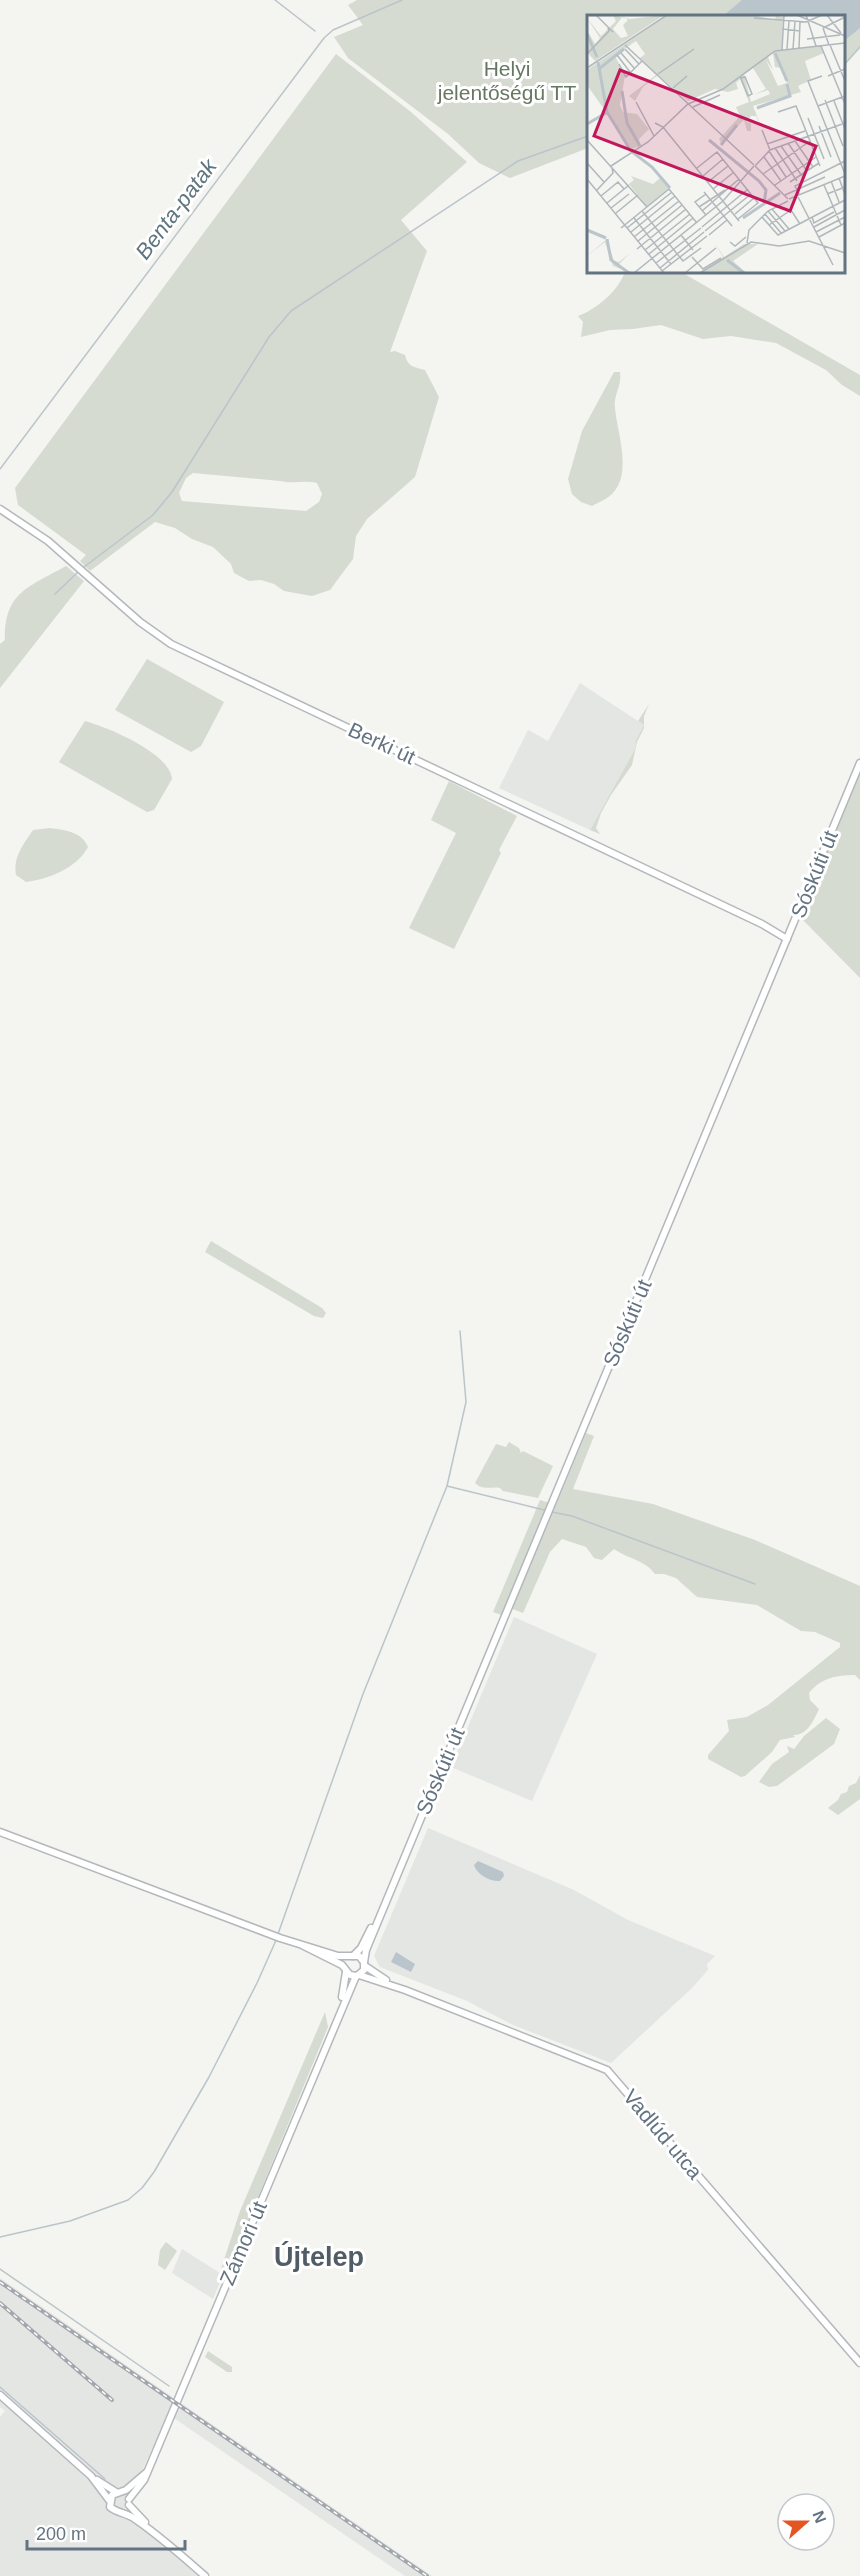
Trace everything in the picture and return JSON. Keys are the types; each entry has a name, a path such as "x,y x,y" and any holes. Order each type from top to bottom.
{"main road":[{"name":"Berki út","path":"0,509 48,541 140,622 177,647 762,924 788,939"},
{"name":"Sóskúti út","path":"357,1976 364,1964 366,1950 394,1882 860,763"},
{"path":"0,1832 302,1945"},
{"name":"Sóskúti út","path":"345,1969 351,1956 361,1948 394,1882"},
{"name":"Vadlúd utca","path":"302,1945 359,1956 364,1964 405,1990"},
{"name":"Vadlúd utca","path":"302,1945 357,1976 405,1990 607,2070 860,2363"},
{"name":"Zámori út","path":"338,2015 345,1984 345,1969"},
{"name":"Zámori út","path":"122,2512 144,2480 338,2015 357,1976"},
{"path":"0,2395 91,2476 109,2500 112,2509 122,2512 156,2533"},
{"name":"Zámori út","path":"109,2500 147,2472"},
{"path":"91,2476 119,2492 156,2533 206,2576"}],"shaded area":[{"path":"742,0 860,0 860,28 845,40 845,15 724,15"},
{"path":"580,683 644,725 636,740 635,749 590,830 499,788 528,730 548,741"},
{"path":"514,1617 597,1654 532,1801 451,1767"},
{"path":"428,1828 574,1890 628,1920 715,1956 707,1964 708,1970 692,1988 611,2063 513,2025 467,2001 380,1967 374,1956"},
{"path":"478,1861 503,1872 504,1876 500,1881 485,1877 474,1865"},
{"path":"396,1952 415,1964 411,1972 391,1962"},
{"path":"182,2249 223,2275 213,2299 172,2273"},
{"path":"0,2278 432,2576 405,2576 168,2414 123,2512 201,2576 0,2576 0,2417 5,2411 0,2407"}],"green space":[{"name":"Helyi jelentőségű TT","path":"357,0 860,0 860,47 845,64 845,15 587,15 587,148 510,178 479,163 448,134 348,58 334,37 363,25 348,5"},
{"path":"336,54 411,112 467,162 401,220 427,251 390,352 395,351 405,355 410,364 425,370 439,397 415,477 367,519 356,536 353,559 330,590 312,596 284,591 274,584 261,580 249,581 234,573 231,564 213,547 192,539 175,528 155,522 90,571 80,561 86,555 18,505 15,488","holes":["193,473 317,483 322,494 319,502 306,511 182,501 179,493 186,478"]},
{"path":"625,273 683,273 860,375 860,396 842,385 826,370 776,343 731,336 703,339 661,325 610,330 581,337 583,322 578,316 606,298"},
{"path":"614,372 620,372 615,403 622,452 622,476 612,494 592,506 581,502 572,494 568,479 582,431"},
{"path":"66,566 84,581 0,688 0,644 5,640 9,611 14,601 30,586"},
{"path":"147,659 224,702 201,746 191,752 115,710"},
{"path":"649,704 644,716 644,725 638,721"},
{"path":"85,721 122,735 136,743 161,760 169,769 172,779 154,810 147,812 59,762"},
{"path":"644,725 637,742 632,765 601,813 596,828 600,834 590,830 635,749 636,740"},
{"path":"860,757 860,978 804,921 794,917"},
{"path":"449,781 517,816 454,949 409,928 456,833 431,820"},
{"path":"50,828 78,835 88,847 70,867 44,878 26,882 16,875 16,862 20,851 33,830"},
{"path":"211,1241 322,1308 326,1313 323,1318 314,1316 205,1252"},
{"path":"586,1433 594,1436 573,1489 653,1504 755,1540 860,1586 860,1680 855,1675 835,1677 814,1688 809,1693 810,1700 819,1709 806,1730 793,1735 795,1737 780,1740 772,1752 745,1776 741,1777 708,1759 708,1755 729,1731 727,1720 747,1717 768,1705 840,1647 840,1643 815,1632 801,1631 757,1605 697,1597 676,1578 655,1574 651,1569 614,1549 602,1560 594,1558 586,1547 562,1539 550,1552 523,1613 505,1606 501,1615 493,1612 540,1500 556,1505"},
{"path":"509,1442 519,1448 521,1453 523,1451 553,1466 538,1498 503,1491 500,1488 484,1488 475,1483 496,1444 506,1447"},
{"path":"826,1718 840,1729 834,1744 777,1786 769,1787 759,1782 772,1764 789,1752 787,1746 794,1749 804,1736"},
{"path":"860,1775 860,1799 838,1815 828,1808 838,1800 841,1794 847,1792 849,1786 856,1783"},
{"path":"325,2012 328,2027 226,2275 220,2272 240,2211"},
{"path":"166,2242 177,2251 165,2270 158,2265 160,2250"},
{"path":"208,2351 232,2367 232,2372 227,2372 205,2357"}],"waterway":[{"path":"275,0 315,31"},
{"name":"Benta-patak","path":"0,469 324,38 333,30 402,0"},
{"path":"845,64 860,47"},
{"path":"84,567 153,515 172,492 269,337 291,311 518,161 587,136"},
{"path":"55,594 78,572"},
{"path":"278,1934 363,1694 447,1486 466,1402 460,1331"},
{"path":"447,1486 548,1511"},
{"path":"552,1512 572,1516 755,1584"},
{"path":"0,2237 70,2221 128,2200 142,2188 154,2172 209,2077 257,1983 277,1938"},
{"path":"0,2269 169,2386"},
{"path":"0,2387 105,2479"}],"railway":[{"path":"0,2282 427,2576"},
{"path":"0,2303 112,2400"}],"district":[{"name":"Újtelep","path":"319,2257"}]}
